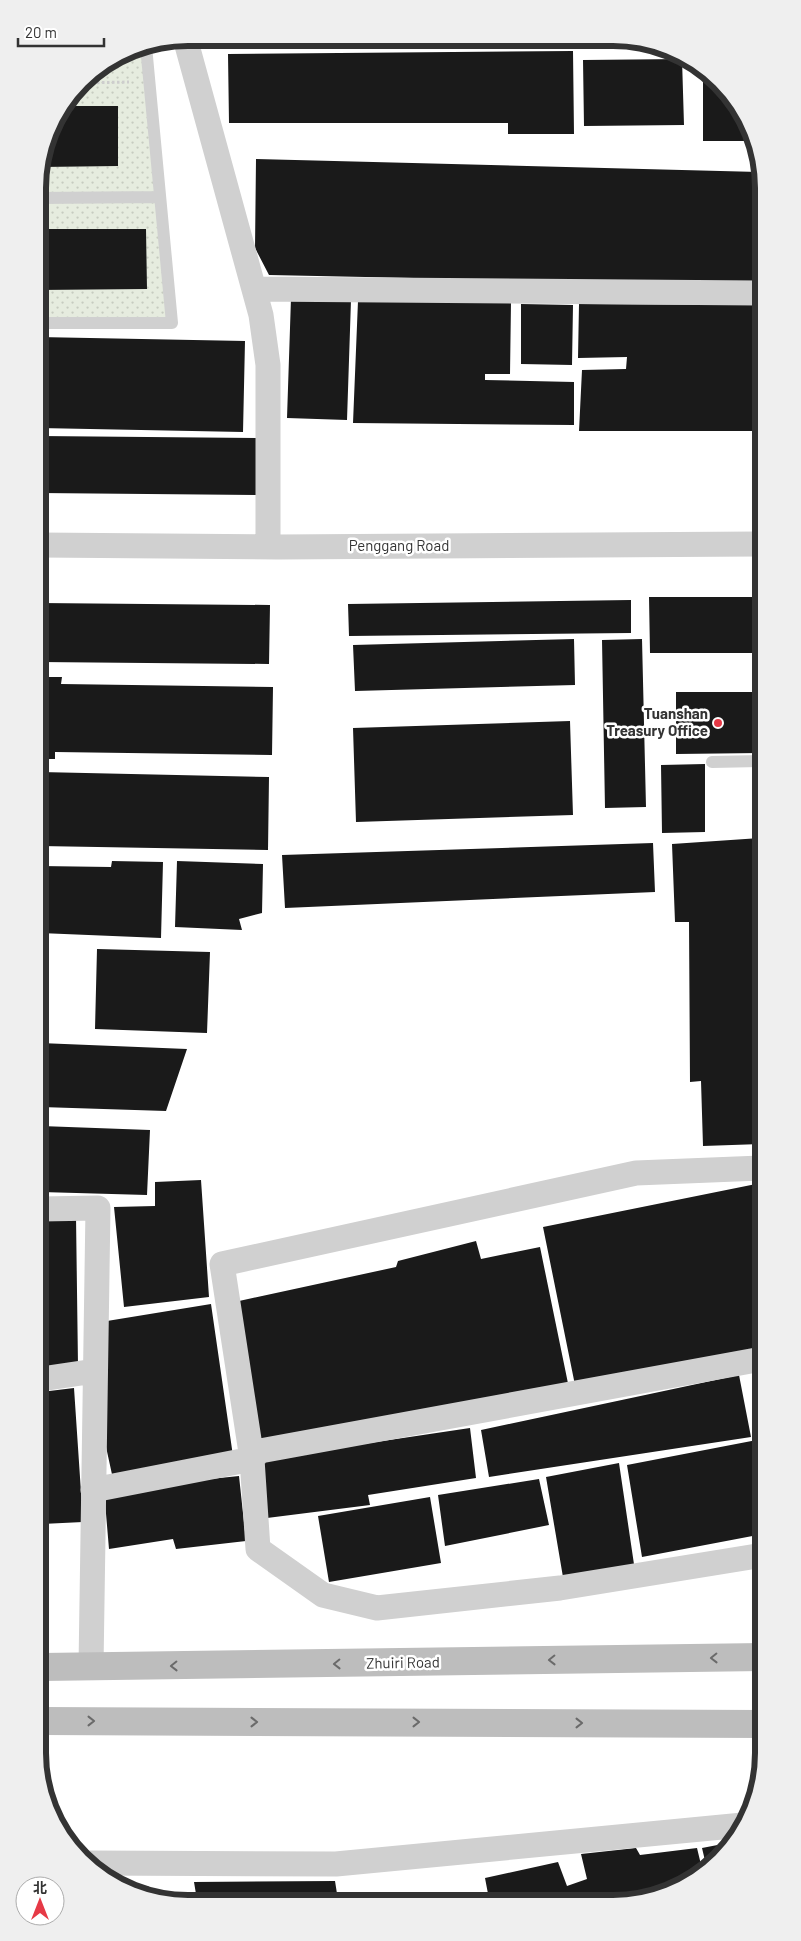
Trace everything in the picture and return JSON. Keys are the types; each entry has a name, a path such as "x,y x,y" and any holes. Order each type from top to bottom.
{"main road":[{"name":"Zhuiri Road","path":"46,1667 754,1658"},
{"path":"46,1720 754,1724"}],"street":[{"path":"187,46 261,315 268,365 268,547"},
{"path":"254,288 755,293"},
{"name":"Penggang Road","path":"47,545 268,547 755,544"},
{"path":"754,1168 636,1173 222,1264 252,1459 258,1549 323,1595 377,1608 560,1588 754,1556"},
{"path":"46,1208 98,1208 90,1667"},
{"path":"93,1490 252,1459 260,1451 754,1360"},
{"path":"46,1378 95,1371"},
{"path":"100,1863 336,1864 735,1826"}],"lane":[{"path":"47,323 172,323 147,53"},
{"path":"47,198 160,197"},
{"path":"712,762 755,762"}],"path":[{"path":"94,83 149,82"}],"shaded area":[{"path":"147,53 172,323 47,323 47,169 57,134 70,109 88,88 109,70"}],"building":[{"path":"573,51 574,134 508,134 508,123 229,123 228,54"},
{"path":"671,59 682,64 684,125 584,126 583,60"},
{"path":"703,79 713,88 736,117 746,141 703,141"},
{"path":"73,106 118,106 118,166 47,167 57,134"},
{"path":"256,159 754,172 755,285 269,275 255,248"},
{"path":"47,229 146,229 147,289 47,290"},
{"path":"291,298 351,300 347,420 287,418"},
{"path":"358,301 511,302 510,374 485,374 485,380 574,382 574,425 353,423"},
{"path":"521,304 573,305 572,365 521,364"},
{"path":"579,304 755,305 755,431 579,431 582,370 626,369 627,357 578,358"},
{"path":"47,337 245,341 243,432 47,428"},
{"path":"47,436 260,438 259,495 47,493"},
{"path":"649,597 755,597 755,653 650,653"},
{"path":"631,600 631,633 349,636 348,604"},
{"path":"47,603 270,605 269,664 47,662"},
{"path":"574,639 575,685 355,691 353,645"},
{"path":"642,639 646,807 605,808 602,640"},
{"path":"47,677 62,677 61,684 273,687 272,755 55,752 55,759 47,759"},
{"name":"Tuanshan Treasury Office","path":"676,692 755,692 755,753 676,754"},
{"path":"570,721 573,815 356,822 353,728"},
{"path":"705,764 705,832 662,833 661,765"},
{"path":"47,772 269,777 268,850 47,846"},
{"path":"755,838 754,1144 703,1146 701,1081 690,1082 689,922 675,922 672,844"},
{"path":"653,843 655,892 285,908 282,855"},
{"path":"112,861 163,862 161,938 47,933 47,866 111,867"},
{"path":"177,861 263,864 262,913 239,919 242,930 175,927"},
{"path":"97,949 210,952 207,1033 95,1029"},
{"path":"46,1043 187,1049 166,1111 46,1107"},
{"path":"46,1126 150,1130 147,1195 46,1192"},
{"path":"201,1180 209,1297 124,1307 114,1207 155,1206 155,1182"},
{"path":"754,1184 754,1350 575,1385 543,1227"},
{"path":"76,1216 78,1366 46,1369 46,1219"},
{"path":"476,1241 481,1259 540,1247 570,1393 252,1447 230,1303 396,1267 398,1261"},
{"path":"211,1304 233,1456 113,1479 98,1410 107,1321"},
{"path":"739,1375 751,1437 489,1477 481,1430"},
{"path":"74,1388 83,1522 46,1524 46,1391"},
{"path":"470,1428 476,1478 368,1495 370,1505 267,1518 262,1459"},
{"path":"754,1441 754,1536 642,1557 627,1465"},
{"path":"619,1463 635,1571 564,1583 546,1477"},
{"path":"239,1476 246,1541 176,1549 173,1539 109,1549 104,1490"},
{"path":"539,1479 549,1525 445,1546 438,1495"},
{"path":"430,1497 441,1563 329,1582 318,1516"},
{"path":"721,1844 705,1861 702,1848"},
{"path":"636,1848 640,1855 697,1848 701,1864 676,1880 650,1890 632,1894 488,1895 485,1878 558,1862 567,1886 587,1879 581,1854"},
{"path":"335,1881 337,1895 196,1895 194,1882"},
{"path":"139,1886 148,1886 150,1889"}],"place":[{"name":"Tuanshan Treasury Office","path":"718,723"}]}
